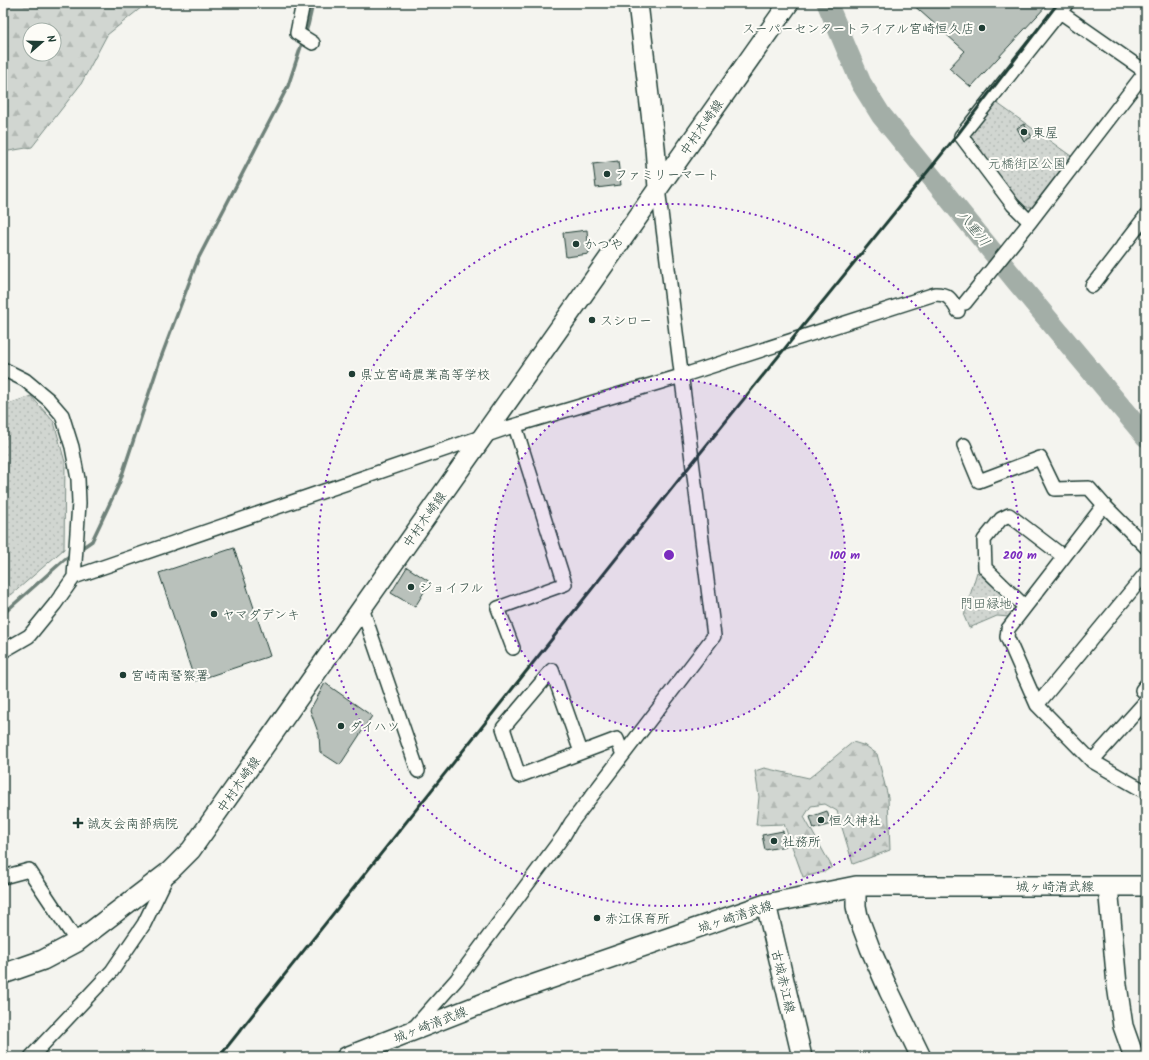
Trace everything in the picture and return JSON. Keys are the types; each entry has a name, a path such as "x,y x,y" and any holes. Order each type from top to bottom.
{"main road":[{"path":"638,3 655,147 658,188"},
{"name":"中村木崎線","path":"3,974 43,960 77,942 170,871 191,850 789,3"},
{"path":"856,886 856,906 858,916 870,948 888,991 921,1057"},
{"name":"城ヶ崎清武線","path":"346,1057 512,992 766,904 856,886 1146,886"},
{"path":"1108,886 1118,992 1123,1026 1134,1057"},
{"name":"古城赤江線","path":"766,904 802,1057"}],"street":[{"path":"303,3 297,33 313,43"},
{"path":"74,577 483,436 681,376 935,294 944,294 962,307 1027,226 1146,71 1063,8 961,136 1027,226"},
{"path":"411,1031 456,979 714,636 658,188"},
{"path":"1092,286 1146,216"},
{"path":"3,369 25,380 49,400 62,415 72,447 78,479 79,502 74,577 55,604 29,636 3,652"},
{"path":"513,648 498,608 565,584 515,426"},
{"path":"964,445 979,482 1040,458 1055,489 1089,488 1146,547"},
{"path":"1104,505 1008,630 1007,637 1037,704 1092,761 1146,792"},
{"path":"1025,607 985,568 984,540 1001,519 1009,515 1064,557"},
{"path":"1037,704 1146,573"},
{"path":"362,608 418,771"},
{"path":"581,752 552,670 503,728 519,776 617,739 623,755"},
{"path":"1146,685 1142,690 1146,693"},
{"path":"1092,761 1146,701"},
{"path":"3,877 29,870 77,942"},
{"path":"31,1057 112,971 144,924 170,871"}],"green space":[{"path":"3,3 147,3 107,35 81,84 32,147 3,152"},
{"name":"元橋街区公園","path":"994,101 1071,156 1032,207 1023,207 965,135"},
{"path":"31,396 54,422 65,462 64,549 3,602 3,406"},
{"name":"門田緑地","path":"977,572 1017,607 1009,617 997,616 969,628 964,616"},
{"path":"853,742 866,746 877,754 888,797 890,850 853,864 837,811 825,804 811,806 804,817 832,867 824,872 803,877 784,824 756,825 759,797 755,771 764,768 809,778"}],"building":[{"name":"スーパーセンタートライアル宮崎恒久店","path":"911,3 1049,3 971,87 949,68 965,51"},
{"name":"東屋","path":"1024,124 1032,137 1024,141 1017,128"},
{"name":"ファミリーマート","path":"618,161 621,185 596,188 593,164"},
{"name":"かつや","path":"587,230 589,254 566,257 563,233"},
{"name":"ヤマダデンキ","path":"234,548 270,656 195,681 159,573"},
{"name":"ジョイフル","path":"407,567 430,582 415,607 391,593"},
{"name":"ダイハツ","path":"325,683 372,716 340,765 320,752 319,735 310,710"},
{"name":"恒久神社","path":"827,811 831,824 814,829 810,817"},
{"name":"社務所","path":"783,831 786,846 765,850 762,835"}],"waterway":[{"path":"79,550 92,541 119,484 160,360 198,259 288,86 308,25 313,3"},
{"name":"八重川","path":"827,3 861,83 881,115 1146,437"},
{"path":"3,614 72,554"}],"railway":[{"path":"219,1057 693,462 958,134 1058,3"}],"place":[{"name":"スーパーセンタートライアル宮崎恒久店","path":"982,28"},
{"name":"東屋","path":"1024,132"},
{"name":"ファミリーマート","path":"607,174"},
{"name":"かつや","path":"576,244"},
{"name":"スシロー","path":"592,320"},
{"name":"県立宮崎農業高等学校","path":"352,374"},
{"name":"ジョイフル","path":"411,587"},
{"name":"ヤマダデンキ","path":"214,614"},
{"name":"宮崎南警察署","path":"123,675"},
{"name":"ダイハツ","path":"341,726"},
{"name":"恒久神社","path":"821,820"},
{"name":"誠友会南部病院","path":"78,823"},
{"name":"社務所","path":"774,841"},
{"name":"赤江保育所","path":"597,918"}]}
